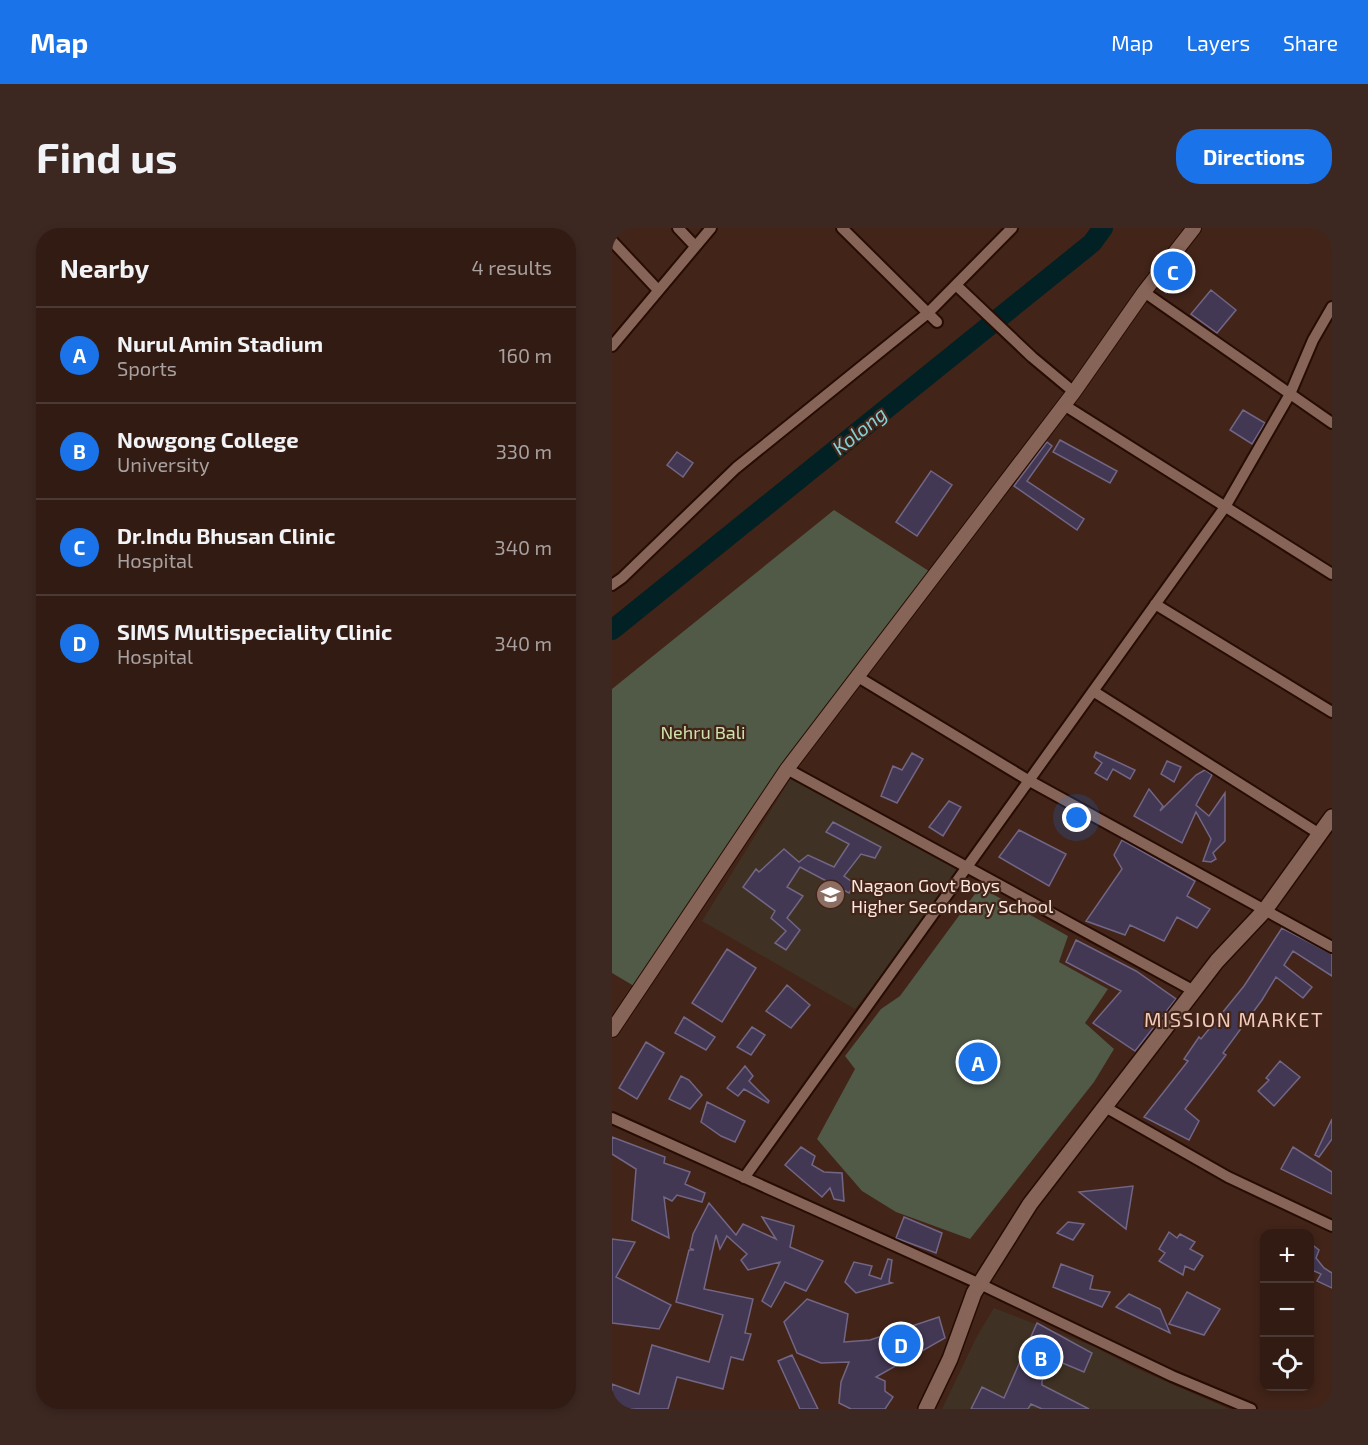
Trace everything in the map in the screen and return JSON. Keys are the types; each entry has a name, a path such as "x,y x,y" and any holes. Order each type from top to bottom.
{"main road":[{"path":"926,1409 980,1284 1030,1204 1218,961 1266,910 1318,833 1332,817"}],"street":[{"path":"678,228 694,246"},
{"path":"613,342 711,228"},
{"path":"842,228 938,322"},
{"path":"612,585 736,468 928,313 1010,228"},
{"path":"612,1029 787,769 1074,392 1144,292 1194,228"},
{"path":"612,241 658,290"},
{"path":"956,285 1074,392"},
{"path":"1144,292 1332,423"},
{"path":"744,1178 1226,507 1290,394 1313,340 1332,308"},
{"path":"1064,405 1332,574"},
{"path":"1155,604 1332,712"},
{"path":"858,677 1028,780 1332,947"},
{"path":"1093,691 1318,833"},
{"path":"787,769 1194,991"},
{"path":"1105,1107 1228,1177 1332,1226"},
{"path":"612,1118 980,1284 1172,1376 1251,1409"}],"shaded area":[{"name":"Nagaon Govt Boys Higher Secondary School","path":"791,778 958,868 922,923 855,1009 702,921"},
{"path":"994,1308 1095,1347 1135,1368 1229,1409 942,1409 976,1338"}],"green space":[{"name":"Nehru Bali","path":"834,510 935,575 787,769 639,989 612,973 612,689"},
{"path":"980,887 1068,936 1059,962 1108,989 1085,1023 1114,1049 1094,1082 970,1239 896,1212 862,1191 817,1139 855,1069 845,1056 881,1009 900,996"}],"building":[{"path":"1182,258 1189,262 1166,293 1159,287"},
{"path":"1211,290 1236,310 1217,333 1191,314"},
{"path":"1243,410 1265,423 1252,444 1230,430"},
{"path":"1060,440 1117,471 1110,483 1053,452"},
{"path":"1047,442 1052,446 1027,481 1084,519 1077,530 1014,486"},
{"path":"677,452 693,463 683,477 667,465"},
{"path":"931,471 952,485 917,536 896,522"},
{"path":"1096,752 1135,770 1130,779 1113,769 1107,780 1095,773 1102,763 1094,757"},
{"path":"912,753 923,759 897,803 881,796 893,766 902,770"},
{"path":"1167,761 1181,767 1174,782 1161,774"},
{"path":"1205,770 1212,775 1196,805 1209,816 1225,793 1225,841 1213,853 1216,859 1211,862 1203,861 1211,839 1196,812 1182,843 1134,816 1149,789 1163,806 1160,811 1196,775"},
{"path":"949,801 961,807 943,836 929,827"},
{"path":"833,822 881,847 875,858 861,854 844,876 855,884 849,893 800,867 787,887 803,896 787,918 800,930 786,950 775,943 786,931 771,918 775,911 743,887 756,869 759,872 784,849 799,862 808,855 834,867 849,844 826,832"},
{"path":"1019,830 1066,854 1049,886 999,857"},
{"path":"1122,840 1195,881 1187,896 1210,909 1197,928 1177,917 1164,941 1130,925 1125,935 1086,921 1122,869 1114,855"},
{"path":"1282,928 1332,954 1332,976 1293,951 1284,965 1312,987 1303,998 1276,977 1223,1053 1226,1055 1185,1109 1199,1121 1189,1140 1144,1117 1188,1061 1184,1059 1199,1037 1201,1039 1244,986"},
{"path":"1076,940 1136,971 1176,999 1135,1051 1093,1023 1121,991 1066,962"},
{"path":"727,949 756,968 722,1022 692,1003"},
{"path":"787,985 810,1005 791,1028 766,1011"},
{"path":"684,1017 715,1037 706,1050 675,1033"},
{"path":"752,1027 765,1035 751,1055 737,1047"},
{"path":"646,1042 664,1053 637,1099 619,1088"},
{"path":"1280,1061 1300,1077 1274,1106 1258,1091 1269,1080 1266,1078"},
{"path":"745,1066 753,1076 749,1081 769,1101 768,1103 744,1089 738,1096 727,1088"},
{"path":"681,1076 689,1080 702,1095 690,1109 669,1099"},
{"path":"707,1102 745,1121 735,1142 721,1136 701,1122"},
{"path":"1332,1119 1332,1139 1319,1157 1315,1155"},
{"path":"612,1137 665,1157 664,1163 690,1172 685,1184 705,1193 702,1202 677,1195 672,1201 664,1197 669,1238 632,1220 636,1169 612,1154"},
{"path":"801,1147 815,1156 812,1165 824,1172 842,1173 844,1201 834,1199 830,1188 822,1197 785,1165"},
{"path":"1293,1147 1332,1172 1332,1194 1281,1169"},
{"path":"1133,1186 1126,1229 1079,1192"},
{"path":"709,1203 736,1235 743,1224 776,1239 762,1217 794,1226 790,1247 823,1261 806,1291 785,1282 771,1307 762,1301 780,1262 748,1270 741,1260 747,1254 727,1236 720,1249 716,1235 704,1289 753,1299 745,1333 751,1334 743,1360 731,1357 723,1389 677,1377 668,1409 612,1409 612,1384 639,1394 652,1345 709,1362 723,1315 676,1302 689,1250 694,1250 690,1248 693,1234"},
{"path":"904,1217 942,1233 936,1253 896,1238"},
{"path":"1068,1222 1084,1224 1073,1240 1057,1233"},
{"path":"1169,1232 1177,1238 1180,1234 1195,1242 1190,1249 1203,1256 1194,1270 1185,1266 1183,1275 1159,1261 1165,1253 1159,1249"},
{"path":"612,1239 635,1242 616,1277 671,1305 659,1329 612,1323"},
{"path":"1314,1246 1319,1250 1316,1258 1324,1268 1332,1273 1332,1288 1317,1281 1321,1274 1314,1271"},
{"path":"888,1259 892,1260 889,1282 892,1283 856,1293 845,1282 854,1262 872,1266 869,1275 881,1279"},
{"path":"1061,1264 1093,1276 1090,1289 1110,1292 1102,1307 1053,1287"},
{"path":"1187,1292 1220,1309 1204,1335 1169,1324"},
{"path":"1129,1294 1160,1309 1170,1333 1116,1307"},
{"path":"807,1299 848,1314 844,1342 870,1340 939,1317 945,1338 876,1377 885,1381 885,1391 893,1397 885,1409 851,1409 839,1403 841,1382 849,1362 821,1363 797,1353 784,1322"},
{"path":"1037,1323 1092,1353 1084,1372 1053,1359 1042,1381 1042,1385 1089,1409 1042,1409 1031,1404 1028,1409 971,1409 982,1387 1004,1398"},
{"path":"792,1355 818,1409 800,1409 778,1361"}],"waterway":[{"name":"Kolong","path":"612,630 1092,243 1103,228"}],"place":[{"name":"Dr.Indu Bhusan Clinic","path":"1173,271"},
{"name":"Nagaon Govt Boys Higher Secondary School","path":"830,895"},
{"name":"Nurul Amin Stadium","path":"978,1062"},
{"name":"SIMS Multispeciality Clinic","path":"901,1344"},
{"name":"Nowgong College","path":"1041,1357"}],"district":[{"name":"MISSION MARKET","path":"1234,1019"}]}
